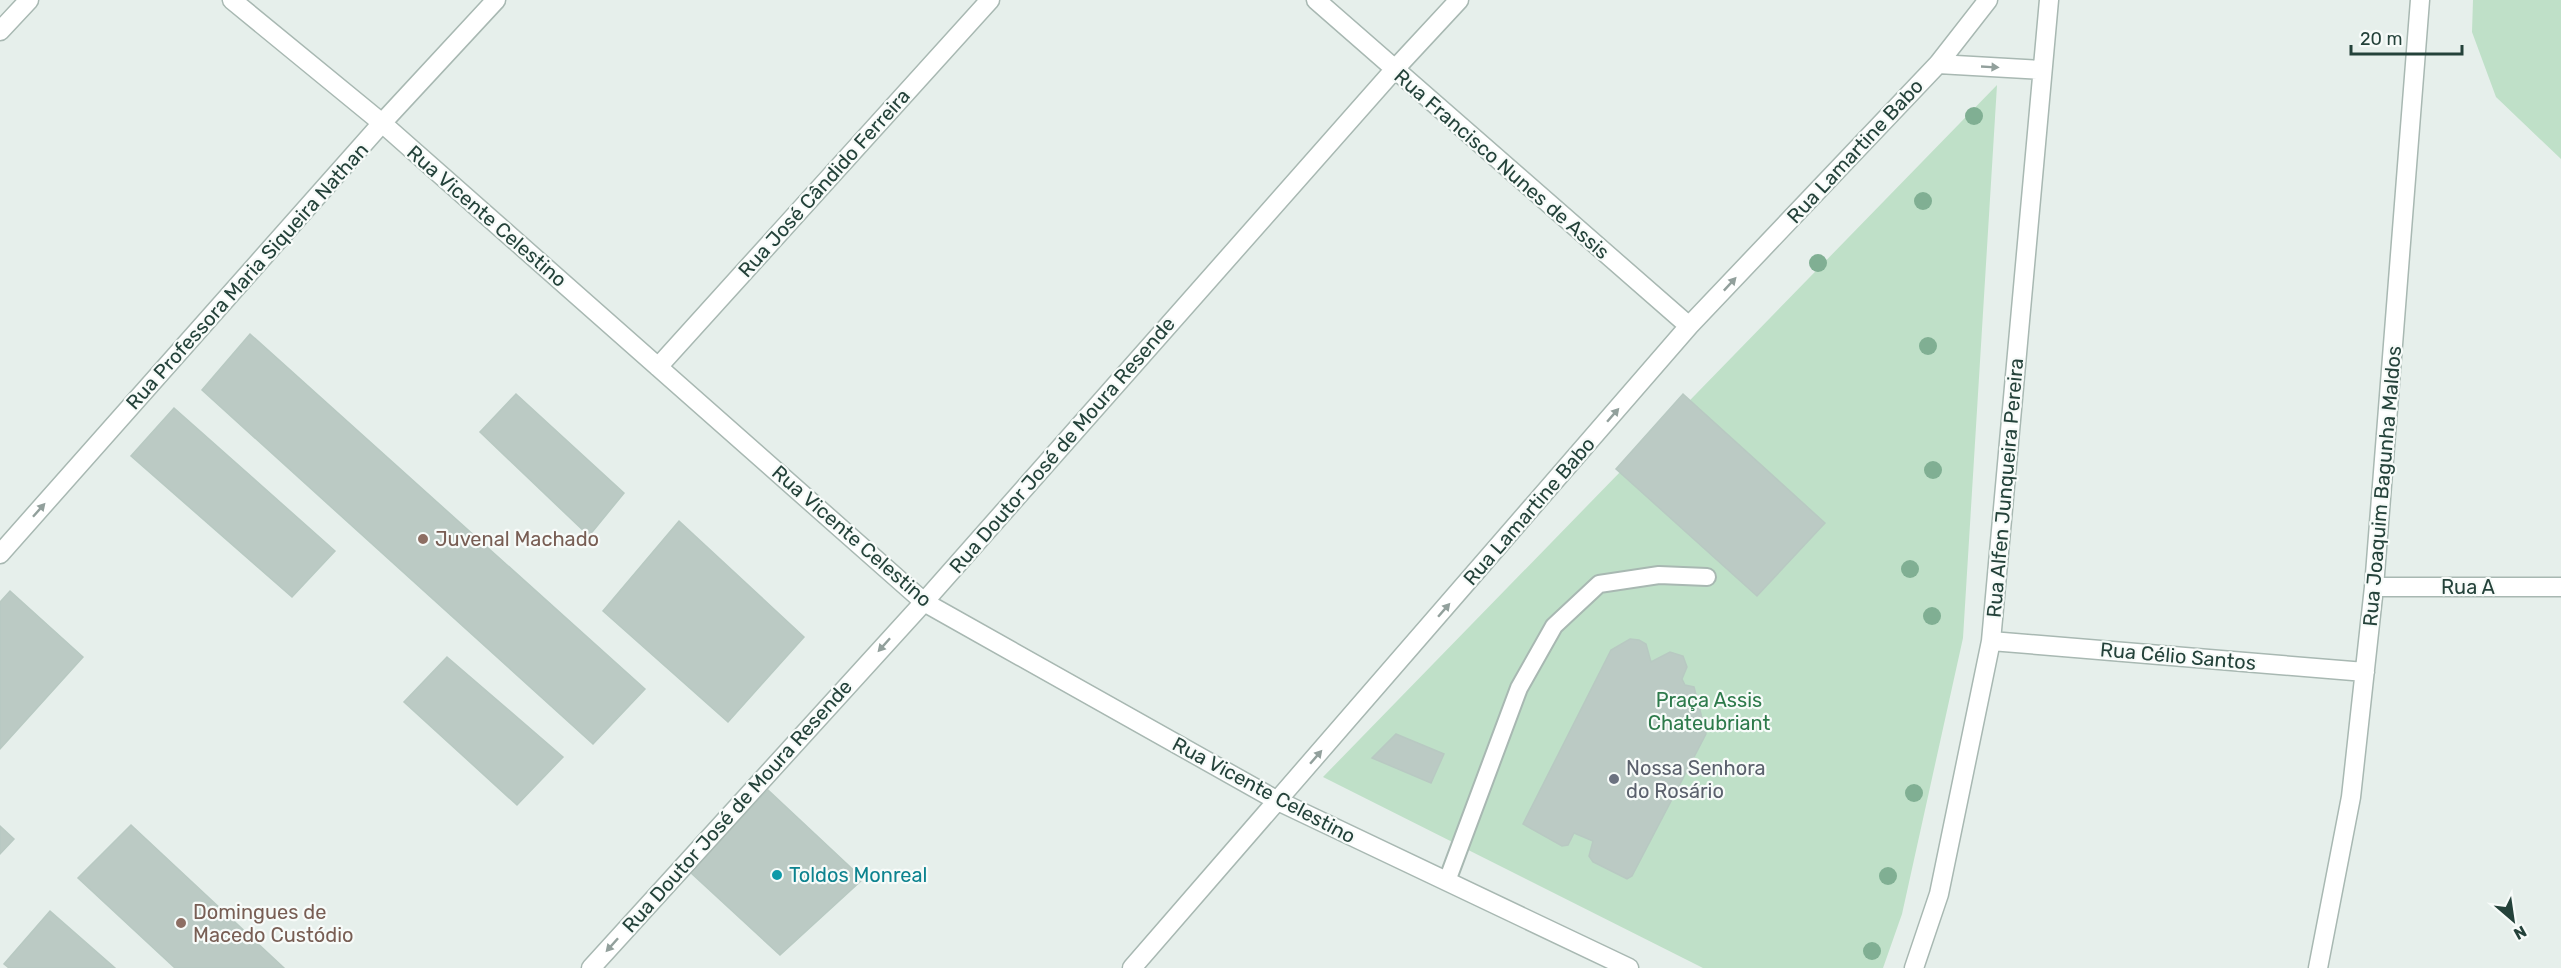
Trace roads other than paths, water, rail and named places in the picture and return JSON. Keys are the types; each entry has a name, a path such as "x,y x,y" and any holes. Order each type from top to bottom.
{"street":[{"path":"0,31 28,0"},
{"name":"Rua Vicente Celestino","path":"232,0 382,123 924,602 1278,801 1629,968"},
{"name":"Rua Professora Maria Siqueira Nathan","path":"0,554 382,123 496,0"},
{"name":"Rua José Cândido Ferreira","path":"658,367 990,0"},
{"name":"Rua Francisco Nunes de Assis","path":"1316,0 1689,326"},
{"name":"Rua Doutor José de Moura Resende","path":"591,968 924,602 1394,70 1459,0"},
{"name":"Rua Lamartine Babo","path":"1132,968 1689,326 1938,64 1988,0"},
{"name":"Rua Alfen Junqueira Pereira","path":"1914,968 1939,894 1991,641 2049,0"},
{"name":"Rua Joaquim Bagunha Maldos","path":"2318,968 2351,797 2374,587 2420,0"},
{"name":"Rua Lamartine Babo","path":"1938,64 2042,70"},
{"name":"Rua A","path":"2374,587 2561,587"},
{"name":"Rua Célio Santos","path":"1991,641 2365,672"}],"lane":[{"path":"1448,881 1520,688 1554,626 1599,584 1659,575 1707,577"}],"place":[{"name":"Juvenal Machado","path":"423,539"},
{"name":"Nossa Senhora do Rosário","path":"1614,779"},
{"name":"Toldos Monreal","path":"777,875"},
{"name":"Domingues de Macedo Custódio","path":"181,923"}],"park label":[{"name":"Praça Assis Chateubriant","path":"1709,712"}]}
